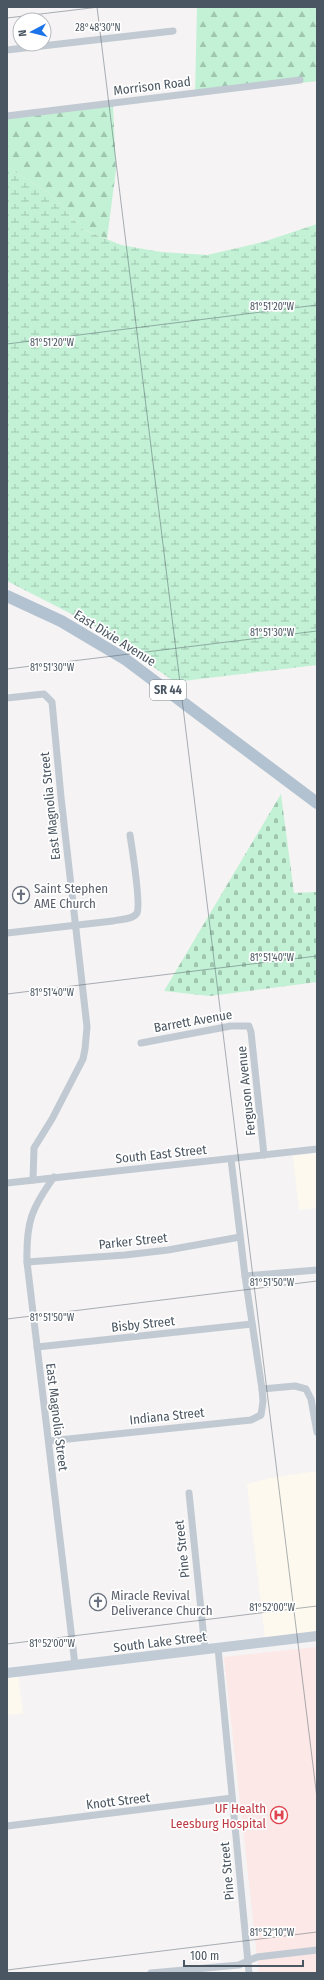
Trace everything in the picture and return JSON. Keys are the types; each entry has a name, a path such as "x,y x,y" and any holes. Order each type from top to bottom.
{"main road":[{"name":"East Dixie Avenue","path":"7,596 61,621 125,659 317,803"}],"street":[{"path":"7,50 173,31"},
{"name":"Morrison Road","path":"7,116 300,80"},
{"name":"East Magnolia Street","path":"7,698 44,694 48,696 52,702 74,925 87,1036 82,1059 52,1119 34,1148 32,1180"},
{"path":"7,933 130,918 137,912 137,894 130,835"},
{"name":"Barrett Avenue","path":"141,1043 231,1026 249,1026"},
{"name":"Ferguson Avenue","path":"249,1026 252,1032 264,1155"},
{"name":"South East Street","path":"7,1183 317,1149"},
{"path":"231,1159 245,1276 262,1389 294,1386 306,1389 311,1399 317,1432"},
{"name":"East Magnolia Street","path":"54,1177 41,1195 30,1218 26,1236 27,1262 75,1665"},
{"name":"Parker Street","path":"27,1262 154,1251 240,1237"},
{"path":"245,1276 317,1270"},
{"name":"Bisby Street","path":"37,1347 252,1324"},
{"name":"Indiana Street","path":"49,1441 251,1420 261,1415 262,1389"},
{"name":"Pine Street","path":"189,1493 205,1649"},
{"name":"South Lake Street","path":"7,1673 317,1636"},
{"name":"Pine Street","path":"218,1648 249,1973"},
{"name":"Knott Street","path":"7,1826 232,1798"},
{"path":"151,1973 239,1965 258,1957 317,1950"}],"shaded area":[{"path":"317,1153 317,1208 299,1210 293,1156"},
{"path":"317,1471 317,1632 265,1638 247,1484 271,1478"},
{"name":"UF Health Leesburg Hospital","path":"317,1647 317,1973 259,1973 224,1657"},
{"path":"18,1676 23,1713 7,1715 7,1677"}],"green space":[{"path":"197,7 317,7 317,81 195,96"},
{"path":"113,106 116,170 107,239 82,229 52,195 7,167 7,115"},
{"path":"7,167 52,195 82,229 121,245 161,252 207,255 263,242 317,224 317,665 175,682 93,625 7,581"},
{"path":"281,794 294,893 317,892 317,982 210,996 164,991"}],"place":[{"name":"Saint Stephen AME Church","path":"21,895"},
{"name":"Miracle Revival Deliverance Church","path":"98,1602"},
{"name":"UF Health Leesburg Hospital","path":"279,1815"}]}
